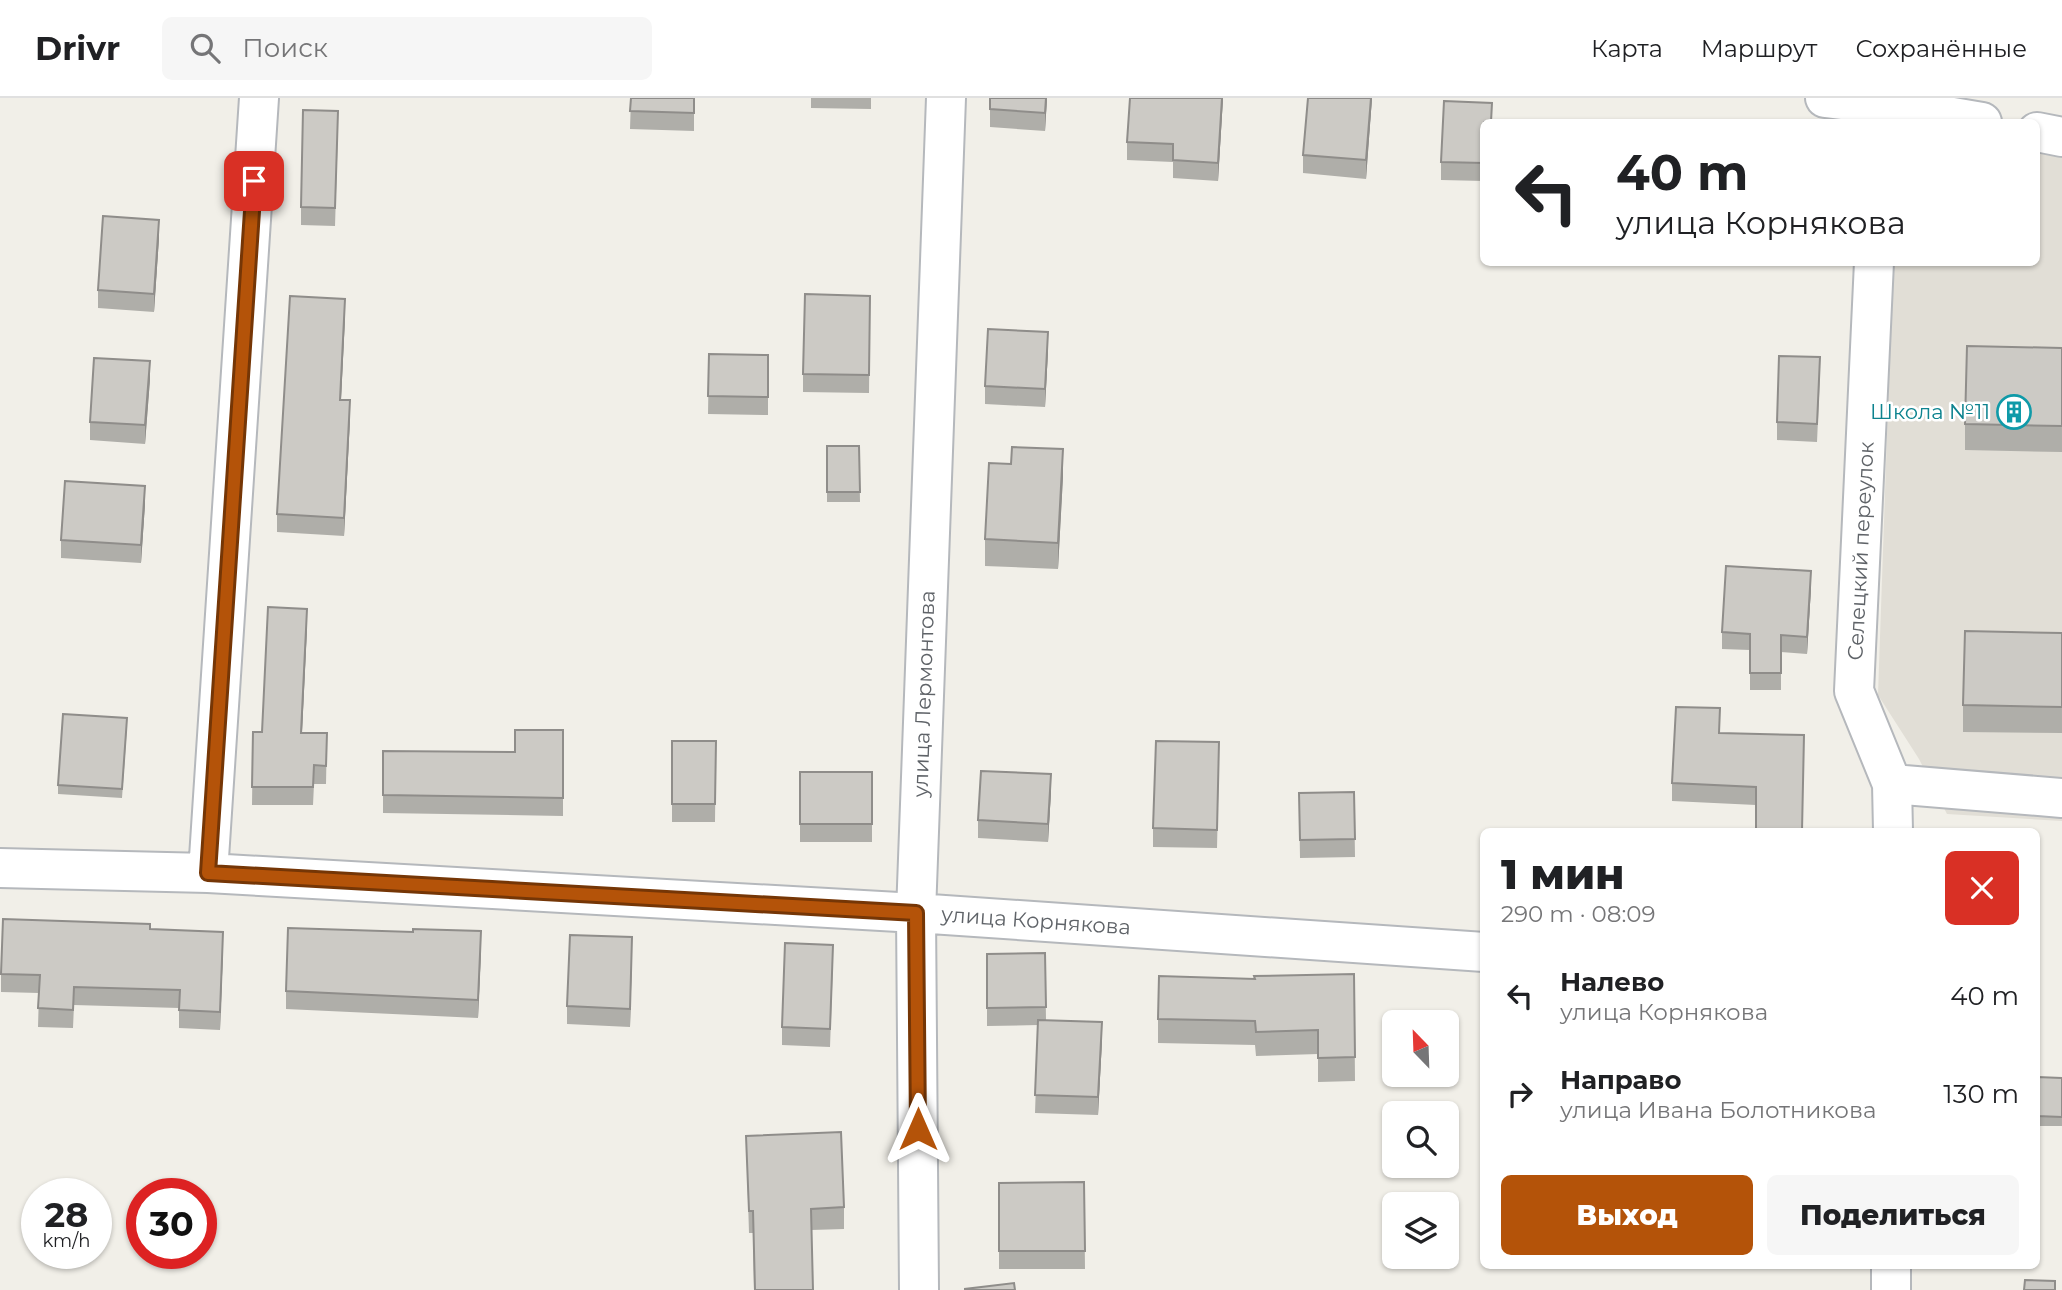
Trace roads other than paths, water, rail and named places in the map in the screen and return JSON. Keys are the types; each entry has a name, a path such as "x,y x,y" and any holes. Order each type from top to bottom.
{"street":[{"path":"208,873 259,98"},
{"name":"улица Лермонтова","path":"919,1290 916,913 946,98"},
{"path":"1825,98 1882,114 1944,119"},
{"path":"2040,133 2062,137"},
{"name":"Селецкий переулок","path":"1874,266 1854,691 1892,784 1893,828"},
{"path":"1892,784 2062,798"},
{"name":"улица Корнякова","path":"0,868 208,873 916,913 1480,952"},
{"path":"1891,1269 1891,1290"}],"place":[{"name":"Школа №11","path":"2014,412"}]}
